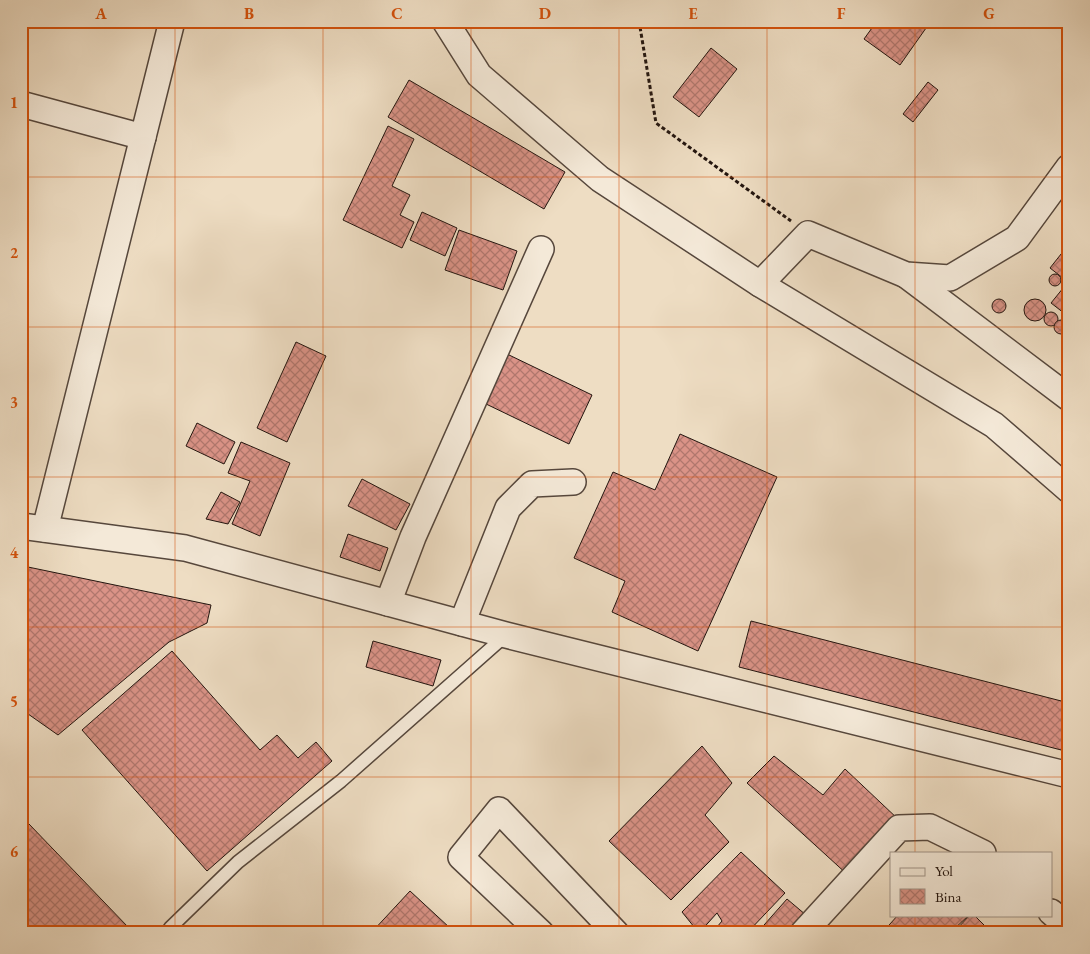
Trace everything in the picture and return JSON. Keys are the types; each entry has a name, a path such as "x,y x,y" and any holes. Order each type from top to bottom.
{"street":[{"path":"172,21 143,137 33,527 185,548 506,635 1069,775"},
{"path":"445,21 480,76 600,179 760,284 994,426 1069,490"},
{"path":"21,104 143,137"},
{"path":"906,275 950,278 1017,238 1069,167"},
{"path":"760,284 808,234 906,275 1069,398"},
{"path":"388,603 413,537 541,249"},
{"path":"462,623 508,508 532,484 573,482"},
{"path":"541,933 461,857 499,810 616,933"},
{"path":"803,933 899,828 930,827 982,852"},
{"path":"1052,913 1069,928"}],"lane":[{"path":"170,933 170,928 238,862 341,781 506,635"}],"path":[{"path":"639,21 656,122 808,234"}],"building":[{"path":"877,21 931,21 900,65 864,39"},
{"path":"711,48 737,69 699,117 673,97"},
{"path":"409,80 565,172 544,209 388,117"},
{"path":"928,82 938,90 913,122 903,114"},
{"path":"388,126 414,139 392,186 410,195 400,215 414,222 402,248 343,220"},
{"path":"422,212 457,228 445,256 410,240"},
{"path":"459,230 517,251 503,290 445,270"},
{"path":"1069,244 1069,317 1051,303 1068,282 1050,268"},
{"path":"1055,274 1061,280 1055,286 1049,280"},
{"path":"999,299 1004,301 1006,306 1004,311 999,313 994,311 992,306 994,301"},
{"path":"1035,299 1043,302 1046,310 1043,318 1035,321 1027,318 1024,310 1027,302"},
{"path":"1051,312 1056,314 1058,319 1056,324 1051,326 1046,324 1044,319 1046,314"},
{"path":"1061,320 1066,322 1068,327 1066,332 1061,334 1056,332 1054,327 1056,322"},
{"path":"296,342 326,356 287,442 257,428"},
{"path":"507,354 592,395 569,444 484,403"},
{"path":"197,423 235,442 224,464 186,446"},
{"path":"680,434 777,477 698,651 612,612 625,581 574,558 613,472 655,490"},
{"path":"241,442 290,463 260,536 232,524 250,481 228,473"},
{"path":"362,479 410,504 396,530 348,506"},
{"path":"221,492 240,502 228,524 206,519"},
{"path":"348,534 388,548 380,571 340,557"},
{"path":"28,567 211,605 207,623 169,642 58,735 21,709 21,576"},
{"path":"751,621 1069,703 1069,752 739,667"},
{"path":"373,641 441,660 433,686 366,667"},
{"path":"172,651 260,750 277,735 298,758 316,742 332,761 207,871 82,730"},
{"path":"702,746 732,783 705,815 729,842 671,900 609,841"},
{"path":"774,756 823,795 845,769 899,820 849,876 747,783"},
{"path":"29,824 128,927 121,933 21,933 21,831"},
{"path":"741,852 785,893 747,933 712,933 722,921 717,913 699,933 682,912"},
{"path":"410,891 450,928 446,933 371,933"},
{"path":"787,899 806,915 790,933 757,933"},
{"path":"897,916 968,916 950,933 882,933"},
{"path":"969,916 975,916 992,933 953,933"}]}
